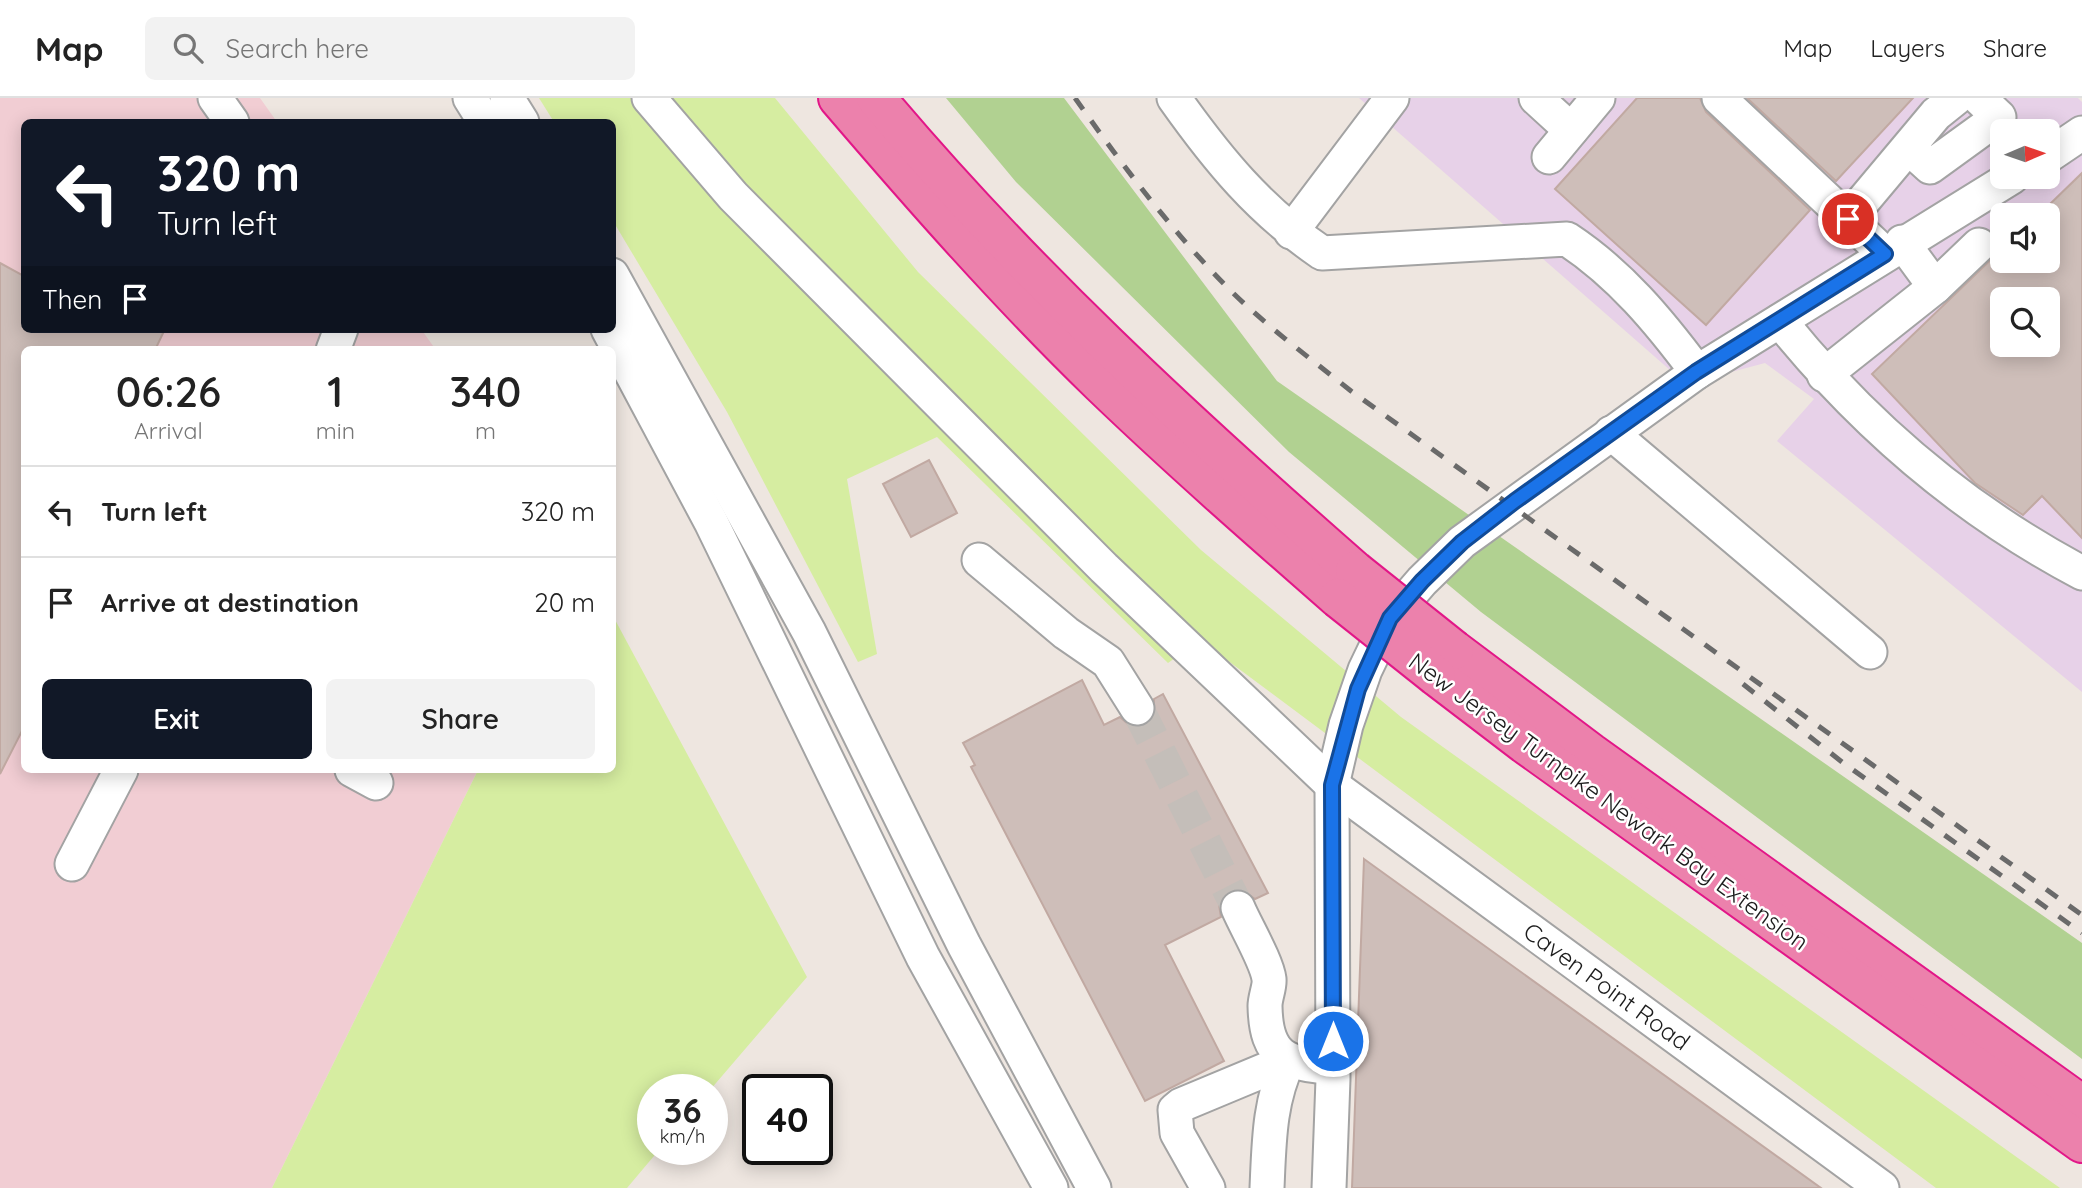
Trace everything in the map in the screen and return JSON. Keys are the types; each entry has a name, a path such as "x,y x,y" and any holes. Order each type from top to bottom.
{"highway":[{"name":"New Jersey Turnpike Newark Bay Extension","path":"838,98 1000,281 1100,383 1210,486 1347,584 1445,663 1536,751 2082,1143"},
{"name":"New Jersey Turnpike Newark Bay Extension","path":"876,98 1014,252 1112,351 1233,464 1347,584"},
{"name":"New Jersey Turnpike Newark Bay Extension","path":"1445,663 1591,753 2082,1105"}],"street":[{"path":"215,98 230,119"},
{"path":"470,98 483,119"},
{"path":"507,98 520,119"},
{"name":"Caven Point Road","path":"649,98 752,216 1104,568 1332,785 1882,1188"},
{"path":"1174,98 1248,194 1291,232 1322,253 1541,238 1618,305 1688,379"},
{"path":"1291,232 1392,98"},
{"path":"1536,98 1571,130"},
{"path":"1549,157 1598,98"},
{"path":"1719,98 1848,219 1893,248 1935,287"},
{"path":"1848,219 1936,114 1956,98"},
{"path":"1909,148 1930,167 1998,117 1979,98"},
{"path":"2060,147 2082,133"},
{"path":"1329,1188 1334,1068 1332,785 1357,692 1390,618 1422,581 1462,542 1612,433 1688,379 1893,248 1992,189"},
{"path":"1824,375 1935,287 1979,245"},
{"path":"616,282 803,621 964,945 1094,1188"},
{"path":"1780,321 1824,375 1928,472 2026,544 2082,573"},
{"path":"610,333 711,522 923,957 1051,1188"},
{"path":"1612,433 1870,652"},
{"path":"979,560 1066,633 1108,662 1137,708"},
{"path":"72,864 119,773"},
{"path":"1238,908 1269,979 1265,1003 1267,1032 1277,1053 1296,1064 1334,1068"},
{"path":"1208,1188 1177,1133 1175,1110 1181,1105 1289,1060"},
{"path":"1267,1188 1272,1111 1279,1080 1289,1060"}],"shaded area":[{"path":"0,98 260,98 275,119 21,119 21,333 424,333 433,346 21,346 21,773 477,773 272,1188 0,1188"},
{"path":"1359,98 2078,98 2082,102 2082,692 1777,441 1814,399 1765,363 1686,384"}],"green space":[{"path":"539,98 775,98 918,272 1201,550 1401,717 2060,1188 1936,1188 1200,640 1168,663 937,437 847,479 877,654 858,662 727,412 616,226 616,119 552,119"},
{"path":"946,98 1064,98 1277,381 2082,943 2082,1059 1481,612 1289,452 1016,182"},
{"path":"616,622 807,977 724,1074 637,1074 637,1165 646,1165 627,1188 272,1188 477,773 616,773"}],"building":[{"path":"1637,98 1700,98 1706,112 1810,210 1706,325 1555,189"},
{"path":"1747,98 1913,98 1836,181"},
{"path":"2082,173 2082,538 2042,496 2023,515 1975,483 1872,374 1990,261 1990,273 2060,273 2060,203 2051,203"},
{"path":"0,263 21,274 21,333 163,333 157,346 21,346 21,733 0,774"},
{"path":"929,460 957,513 911,537 883,484"},
{"path":"1082,680 1104,725 1120,717 1129,725 1147,725 1154,716 1154,699 1163,694 1268,893 1255,899 1241,889 1230,891 1219,905 1221,917 1165,945 1224,1061 1145,1101 971,767 975,765 963,743"},
{"path":"1364,859 1821,1188 1352,1188"}],"tunnel":[{"path":"1137,708 1238,908"}],"railway":[{"path":"1075,98 1130,174 1189,246 1232,292 1290,343 1351,391 2082,915"},
{"path":"1743,684 1842,762 2082,933"}],"route":[{"path":"1333,1041 1332,785 1358,689 1390,618 1422,581 1462,542 1515,501 1696,372 1885,254 1848,219"}]}
